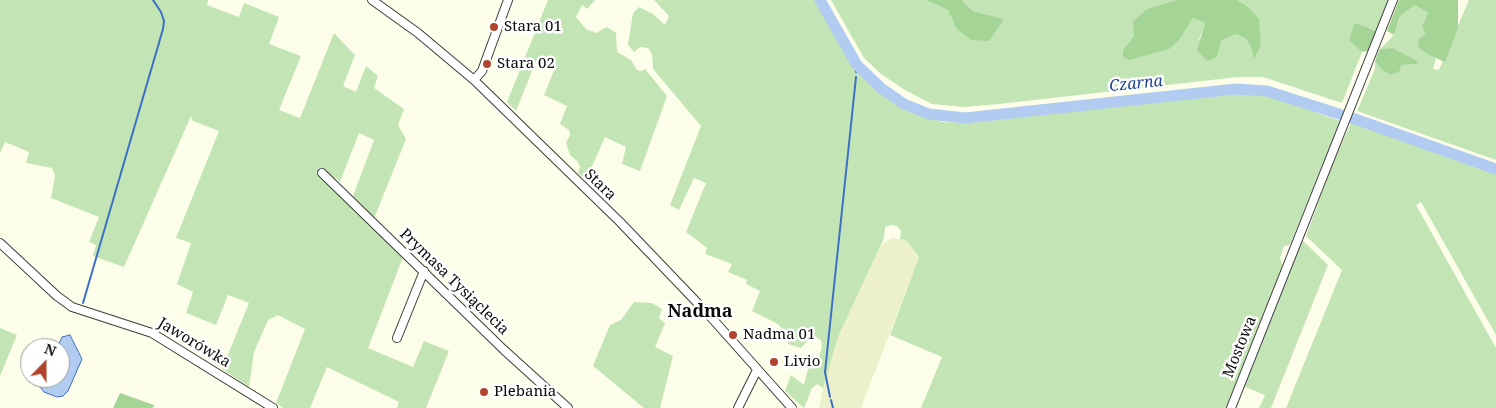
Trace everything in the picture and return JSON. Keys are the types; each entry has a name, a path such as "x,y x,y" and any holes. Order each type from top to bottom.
{"street":[{"name":"Stara","path":"372,0 418,33 474,80 620,222 709,315 792,408"},
{"path":"474,80 482,71 508,0"},
{"name":"Mostowa","path":"1231,408 1393,0"},
{"name":"Prymasa Tysiąclecia","path":"322,174 504,350 568,408"},
{"name":"Jaworówka","path":"0,243 57,296 72,307 152,333 273,408"},
{"path":"397,338 424,271"},
{"path":"738,408 757,370"}],"green space":[{"path":"0,0 208,0 207,5 239,17 244,3 279,17 269,44 301,56 279,110 300,118 334,33 355,55 343,86 356,92 366,66 378,76 374,88 404,109 398,125 406,139 371,226 403,257 368,348 413,367 424,341 449,351 426,408 397,408 399,402 327,367 310,408 283,408 276,403 305,329 278,315 268,320 254,352 249,387 222,369 249,303 228,295 216,325 186,313 193,292 177,284 191,243 176,238 219,131 193,121 191,116 124,267 93,256 96,245 89,242 99,217 51,198 55,176 52,168 26,163 29,152 5,142 0,153","holes":["359,133 374,140 350,204 331,187 335,177 340,182"]},
{"path":"548,0 595,0 587,9 582,5 576,17 586,29 596,33 607,27 616,33 617,52 631,60 637,70 645,69 667,96 640,171 622,164 626,147 605,137 586,180 578,173 580,167 577,161 570,155 566,143 570,135 569,130 560,124 567,106 544,95 555,68 536,61 516,111 507,102"},
{"path":"654,0 815,0 859,75 890,99 916,114 943,122 970,123 1205,96 1245,94 1273,97 1340,121 1290,245 1284,246 1280,258 1283,267 1227,408 921,408 942,357 890,335 919,257 906,240 900,239 901,231 897,226 891,225 885,227 884,238 838,337 823,388 817,384 812,388 804,408 785,391 791,375 804,385 809,365 819,356 822,348 821,340 812,336 801,348 788,344 789,338 778,324 752,311 760,291 746,284 747,280 728,272 732,264 705,254 707,248 686,232 706,183 694,178 679,210 670,205 701,126 653,69 652,54 648,48 640,47 634,52 628,45 633,13 639,7 653,14 665,25 669,16"},
{"path":"831,0 926,0 948,10 956,28 1004,19 973,11 962,0 1176,0 1147,9 1134,36 1123,50 1180,39 1193,18 1205,23 1199,40 1217,57 1222,40 1237,34 1246,39 1251,47 1261,45 1259,32 1247,6 1237,0 1388,0 1376,31 1355,24 1356,46 1362,52 1342,103 1263,77 1238,77 963,107 932,104 905,90 881,74 864,58"},
{"path":"926,0 962,0 973,11 1004,19 989,41 971,40 956,28 948,10"},
{"path":"1176,0 1237,0 1247,6 1259,19 1261,45 1254,59 1251,47 1246,39 1237,34 1222,40 1217,57 1207,61 1197,50 1205,23 1193,18 1180,39 1169,49 1129,60 1123,57 1123,50 1134,36 1133,22 1147,9"},
{"path":"1399,0 1458,0 1458,28 1445,62 1429,55 1418,47 1419,39 1426,34 1422,27 1428,13 1415,5 1400,16 1394,35 1387,31"},
{"path":"1469,0 1496,0 1496,160 1357,111 1375,69 1375,62 1382,70 1401,65 1418,64 1416,60 1393,48 1380,49 1394,35 1400,16 1415,5 1428,13 1422,27 1426,34 1429,55 1436,58 1433,69 1439,70"},
{"path":"1355,23 1376,31 1368,51 1362,52 1349,40"},
{"path":"1393,48 1416,60 1418,64 1401,65 1399,72 1391,75 1382,70 1375,62 1380,49"},
{"path":"1351,123 1496,174 1496,335 1421,202 1416,205 1496,348 1496,408 1286,408 1342,270 1306,236 1334,160"},
{"path":"892,238 906,240 919,257 861,408 819,408 838,337 880,246"},
{"path":"1301,239 1328,265 1271,408 1259,408 1265,395 1243,386"},
{"path":"634,302 652,303 662,309 659,318 665,323 655,347 673,356 660,408 644,408 593,366 610,325 621,320"},
{"path":"0,328 17,335 0,376"},
{"path":"120,393 154,405 153,408 113,408"}],"water":[{"path":"70,335 82,359 70,386 70,338 62,337"},
{"path":"41,388 69,388 63,396 57,397 44,392"}],"waterway":[{"path":"83,303 163,29 164,21 161,12 153,0"},
{"name":"Czarna","path":"820,0 857,65 881,88 904,104 929,114 965,118 1236,89 1267,91 1358,120 1496,169"},
{"name":"Czarna","path":"856,72 857,65"},
{"path":"830,397 825,372 856,77"},
{"path":"831,400 833,408"}],"place":[{"name":"Stara 01","path":"494,27"},
{"name":"Stara 02","path":"487,64"},
{"name":"Nadma 01","path":"733,335"},
{"name":"Livio","path":"774,362"},
{"name":"Plebania","path":"484,392"}],"district":[{"name":"Nadma","path":"700,312"}]}
